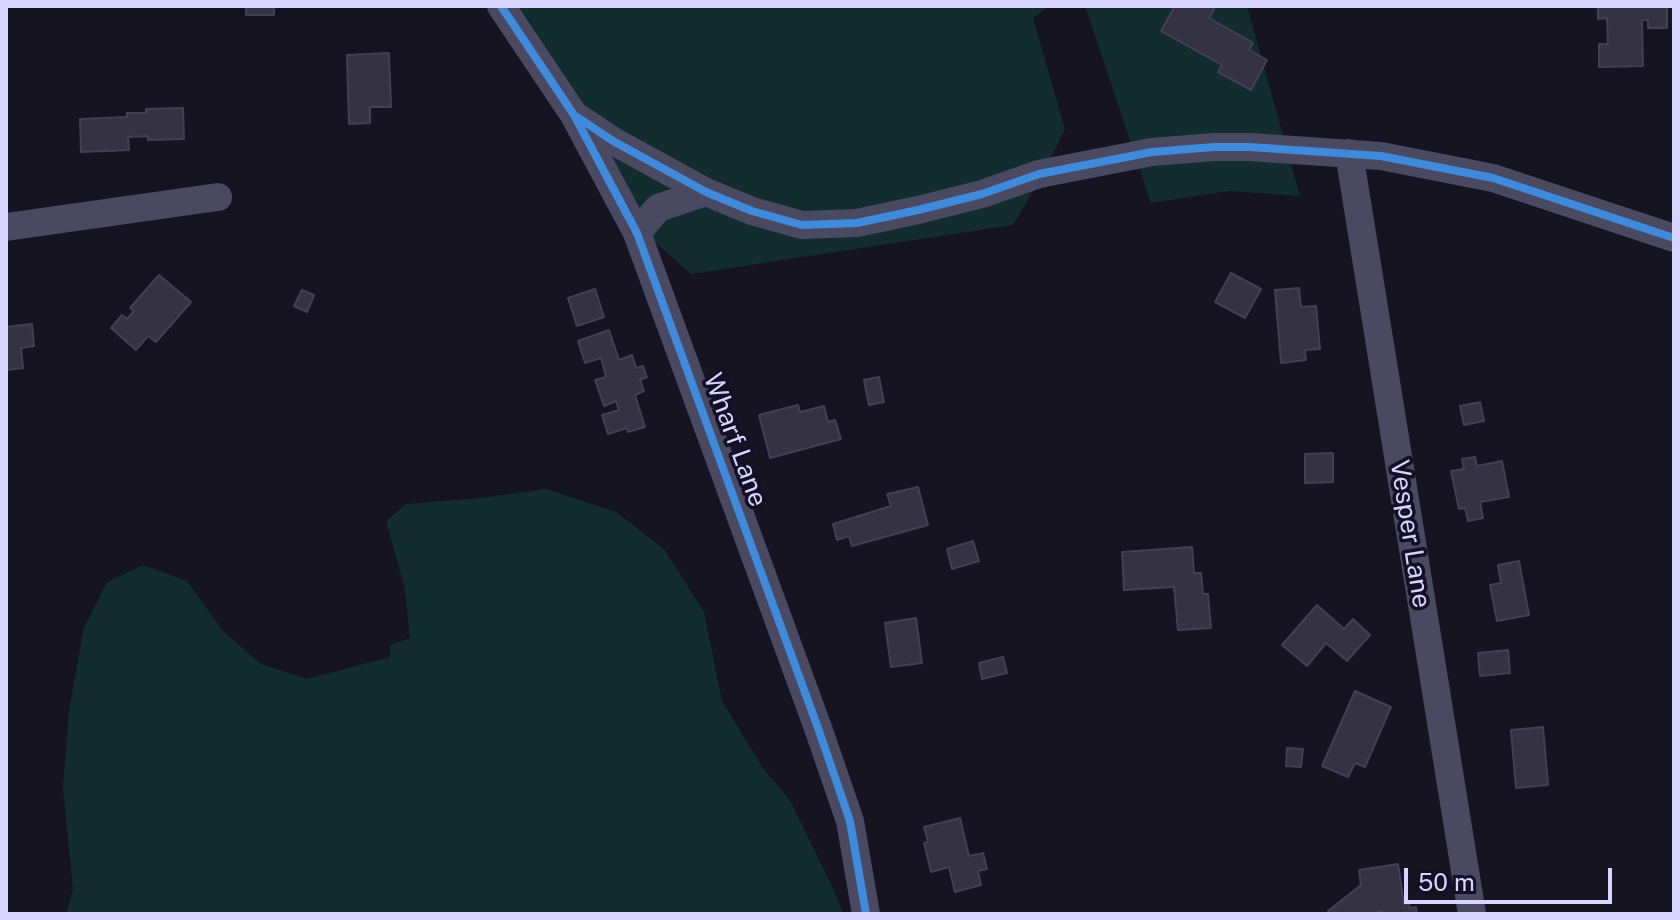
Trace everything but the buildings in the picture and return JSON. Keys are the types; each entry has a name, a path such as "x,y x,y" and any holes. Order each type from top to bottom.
{"street":[{"name":"Wharf Lane","path":"501,6 574,115 637,233 850,821 866,914"},
{"path":"574,115 613,141 726,202 802,225 857,223 982,194 1039,174 1169,150 1250,147 1349,153 1493,178 1674,238"},
{"name":"Vesper Lane","path":"1349,153 1472,914"},
{"path":"637,233 658,208 706,192"},
{"path":"6,227 218,197"}],"green space":[{"path":"508,6 1050,6 1033,18 1065,129 1013,225 691,274 607,200"},
{"path":"1085,6 1247,6 1300,196 1229,191 1151,203"},
{"path":"546,489 616,512 664,549 704,612 722,701 763,768 789,799 831,884 841,914 66,914 73,889 63,788 69,710 84,628 107,582 143,565 187,581 222,630 261,664 307,679 390,657 390,645 410,638 405,589 386,521 406,504"}],"cycle path":[{"path":"501,6 574,115 637,233 850,821 866,914"},
{"path":"574,115 613,141 706,192 752,211 802,225 857,223 982,194 1039,174 1152,152 1250,147 1381,156 1493,178 1674,238"}]}
